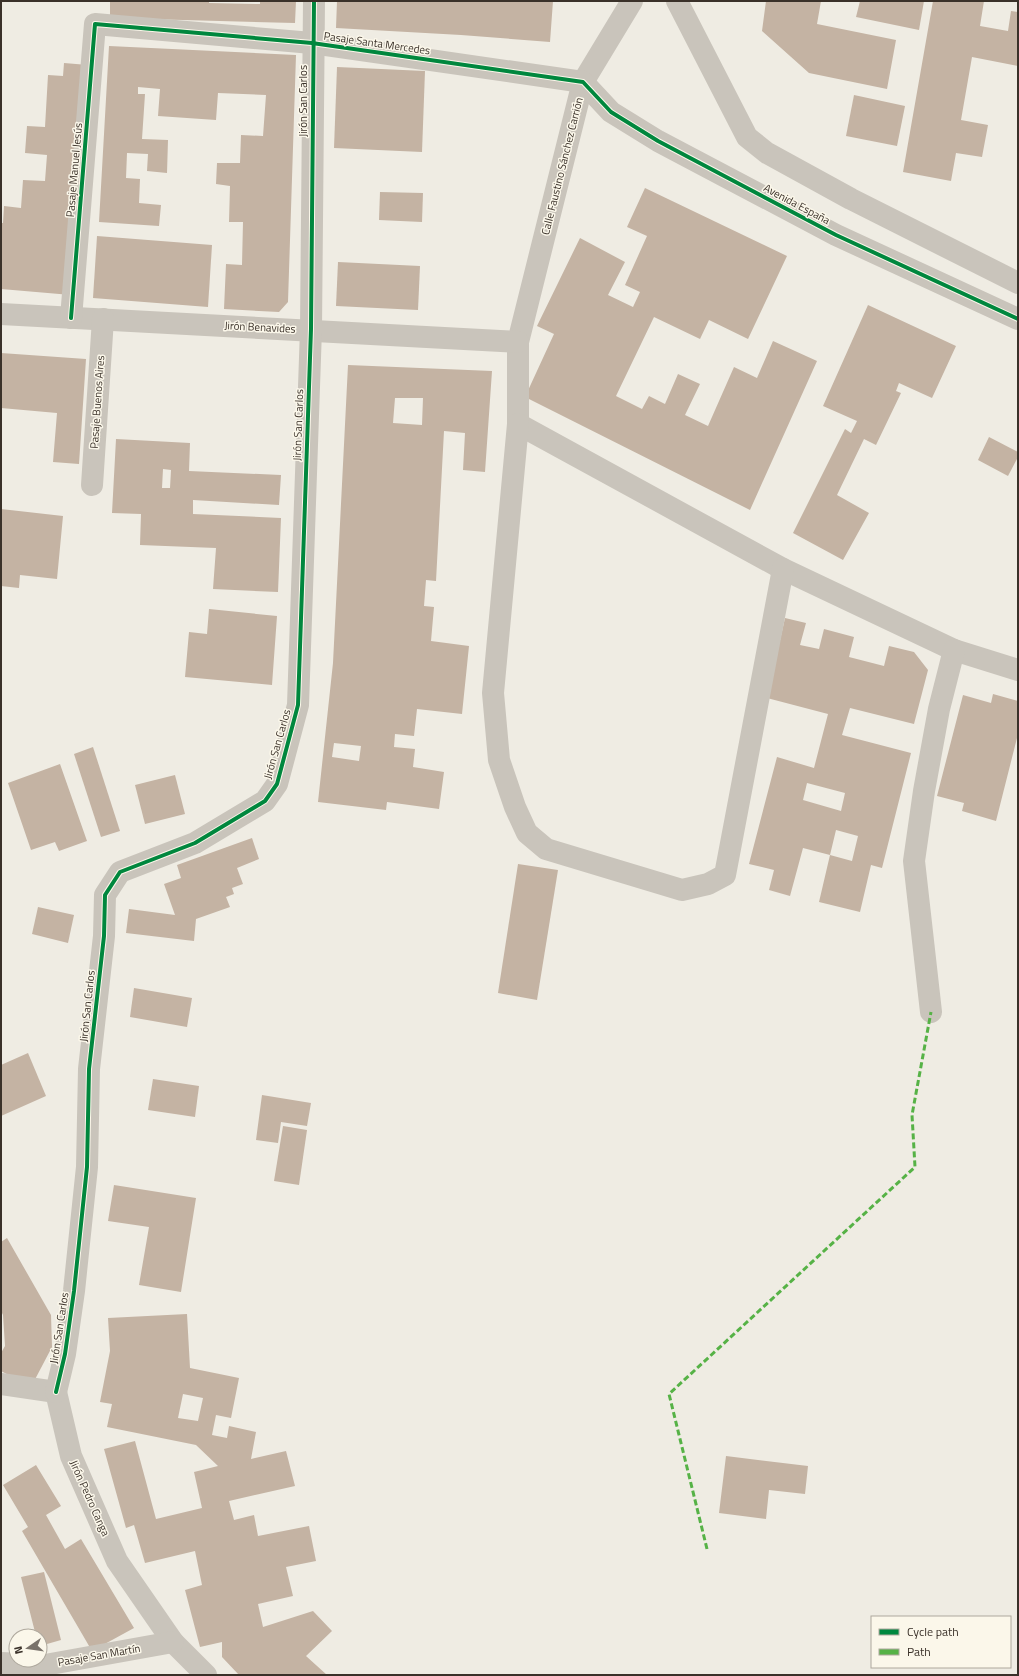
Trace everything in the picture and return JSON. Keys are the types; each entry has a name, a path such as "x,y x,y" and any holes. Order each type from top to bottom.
{"street":[{"name":"Jirón San Carlos","path":"56,1392 65,1354 73,1299 87,1167 89,1069 104,936 105,896 120,872 194,843 264,800 276,784 298,705 310,330 312,43 314,1"},
{"name":"Calle Faustino Sánchez Carrión","path":"632,1 583,82 518,342 518,424 493,694 499,760 515,807 527,833 546,850 682,890 708,884 725,875 783,569"},
{"path":"677,1 747,137 767,153 851,199 1018,283"},
{"name":"Pasaje Santa Mercedes","path":"95,24 312,43 583,82"},
{"name":"Pasaje Manuel Jesús","path":"71,318 95,24"},
{"name":"Avenida España","path":"583,82 611,112 658,141 836,234 1018,319"},
{"name":"Jirón Benavides","path":"1,314 518,342"},
{"name":"Pasaje Buenos Aires","path":"92,485 103,319"},
{"path":"518,424 783,569 954,650 1018,670"},
{"path":"931,1012 914,861 924,791 939,709 954,650"},
{"path":"1,1384 56,1392"},
{"name":"Jirón Pedro Canga","path":"56,1392 71,1456 117,1561 173,1642"},
{"path":"173,1642 206,1675"},
{"name":"Pasaje San Martín","path":"1,1663 45,1665 173,1642"}],"building":[{"path":"110,1 209,1 209,3 260,4 260,1 296,1 295,23 110,18"},
{"path":"337,1 553,1 550,42 336,28"},
{"path":"766,1 821,1 817,24 896,40 887,89 809,73 762,31"},
{"path":"860,1 924,1 919,30 856,17"},
{"path":"933,1 984,1 980,26 1008,31 1011,11 1018,12 1018,66 972,57 961,120 988,125 982,157 956,153 951,181 903,172"},
{"path":"109,46 296,55 288,302 279,312 224,309 226,264 242,265 243,222 229,222 230,186 216,184 217,163 240,163 241,135 263,136 266,95 218,93 216,120 158,116 160,89 138,87 138,94 145,94 142,139 168,140 167,173 147,171 148,154 127,153 126,178 140,179 139,203 161,205 159,226 99,222"},
{"path":"64,63 88,65 71,295 1,289 1,223 3,223 4,206 21,208 23,180 45,181 47,155 25,153 27,126 45,127 48,75 63,76"},
{"path":"337,67 425,71 422,152 334,148"},
{"path":"854,95 905,106 897,146 846,136"},
{"path":"645,188 787,256 748,339 709,320 700,339 654,317 616,396 642,409 649,396 665,404 678,374 700,384 685,415 708,426 734,367 757,378 773,341 817,361 750,510 525,397 554,334 537,326 580,238 625,262 608,295 633,307 640,292 625,285 647,236 627,227"},
{"path":"380,192 423,193 422,222 379,220"},
{"path":"97,236 212,245 208,307 93,298"},
{"path":"338,262 420,266 418,310 336,306"},
{"path":"868,305 956,346 932,398 899,383 896,391 901,393 876,445 864,439 837,495 869,513 843,560 793,533 845,429 851,433 857,421 823,406"},
{"path":"1,353 86,359 79,464 53,462 57,413 1,408"},
{"path":"348,365 492,371 485,472 463,470 465,433 444,431 436,581 426,580 424,606 434,607 431,641 469,646 462,714 417,709 414,736 395,734 394,747 415,749 413,767 444,772 439,809 387,802 386,810 318,802 333,663","holes":["395,398 423,398 422,425 393,423","334,743 361,746 359,761 332,757"]},
{"path":"989,437 1018,452 1018,457 1008,476 978,460"},
{"path":"116,439 190,443 189,471 281,475 279,505 193,500 193,514 281,518 278,592 213,589 216,548 140,545 141,514 112,513","holes":["163,469 171,470 170,488 162,488"]},
{"path":"1,509 63,516 57,579 20,575 19,588 1,586"},
{"path":"209,609 277,616 272,685 185,677 189,632 207,634"},
{"path":"785,618 806,623 800,645 819,649 824,629 854,637 849,657 884,666 889,646 914,652 928,670 914,724 850,708 842,735 911,753 882,868 871,865 860,912 819,902 830,855 803,848 790,896 769,890 774,870 749,864 777,757 814,768 828,714 767,698","holes":["807,783 845,793 841,811 803,800","836,830 858,836 852,861 830,855"]},
{"path":"993,694 1018,701 1018,734 996,821 962,811 964,803 937,796 963,695 991,703"},
{"path":"93,747 120,831 101,837 74,754"},
{"path":"60,764 87,841 59,851 55,842 31,850 8,783"},
{"path":"175,775 185,814 145,824 135,785"},
{"path":"252,838 259,859 237,868 243,884 232,888 234,894 226,897 230,907 196,919 194,941 126,933 129,909 175,915 164,884 181,878 177,865"},
{"path":"518,864 558,870 537,1000 498,993"},
{"path":"38,907 74,915 68,943 32,934"},
{"path":"134,988 192,998 187,1027 130,1017"},
{"path":"28,1053 46,1096 1,1116 1,1065"},
{"path":"153,1079 199,1086 195,1117 148,1110"},
{"path":"262,1095 311,1103 307,1126 281,1122 278,1143 256,1140"},
{"path":"283,1126 307,1130 299,1185 274,1181"},
{"path":"114,1185 196,1198 181,1292 139,1285 149,1227 108,1221"},
{"path":"7,1238 51,1315 52,1347 31,1387 1,1371 1,1353 5,1346 3,1315 1,1311 1,1242"},
{"path":"187,1314 190,1368 239,1378 231,1418 216,1415 212,1435 227,1438 229,1426 256,1432 251,1459 286,1451 295,1486 229,1501 234,1520 254,1515 258,1536 309,1526 316,1561 286,1567 293,1596 258,1604 263,1627 313,1611 332,1631 306,1656 327,1675 239,1675 222,1657 222,1642 200,1647 185,1590 202,1585 195,1551 145,1563 134,1525 126,1528 104,1449 135,1441 156,1519 202,1508 194,1472 218,1466 196,1445 107,1427 112,1404 100,1402 110,1351 108,1318","holes":["183,1394 203,1398 198,1421 178,1418"]},
{"path":"726,1456 808,1466 805,1494 769,1490 766,1519 719,1513"},
{"path":"36,1465 61,1506 46,1515 65,1549 81,1539 134,1628 92,1651 22,1531 28,1527 3,1485"},
{"path":"44,1572 61,1640 48,1644 48,1628 34,1628 21,1577"}],"marked path":[{"path":"707,1549 669,1394 915,1167 912,1115 931,1012"}],"cycle path":[{"path":"56,1392 65,1354 74,1291 87,1167 89,1069 104,936 105,895 120,872 195,843 265,801 277,784 298,705 311,329 314,1"},
{"path":"71,318 95,24 312,43 583,82 611,112 658,141 836,235 1018,319"}]}
